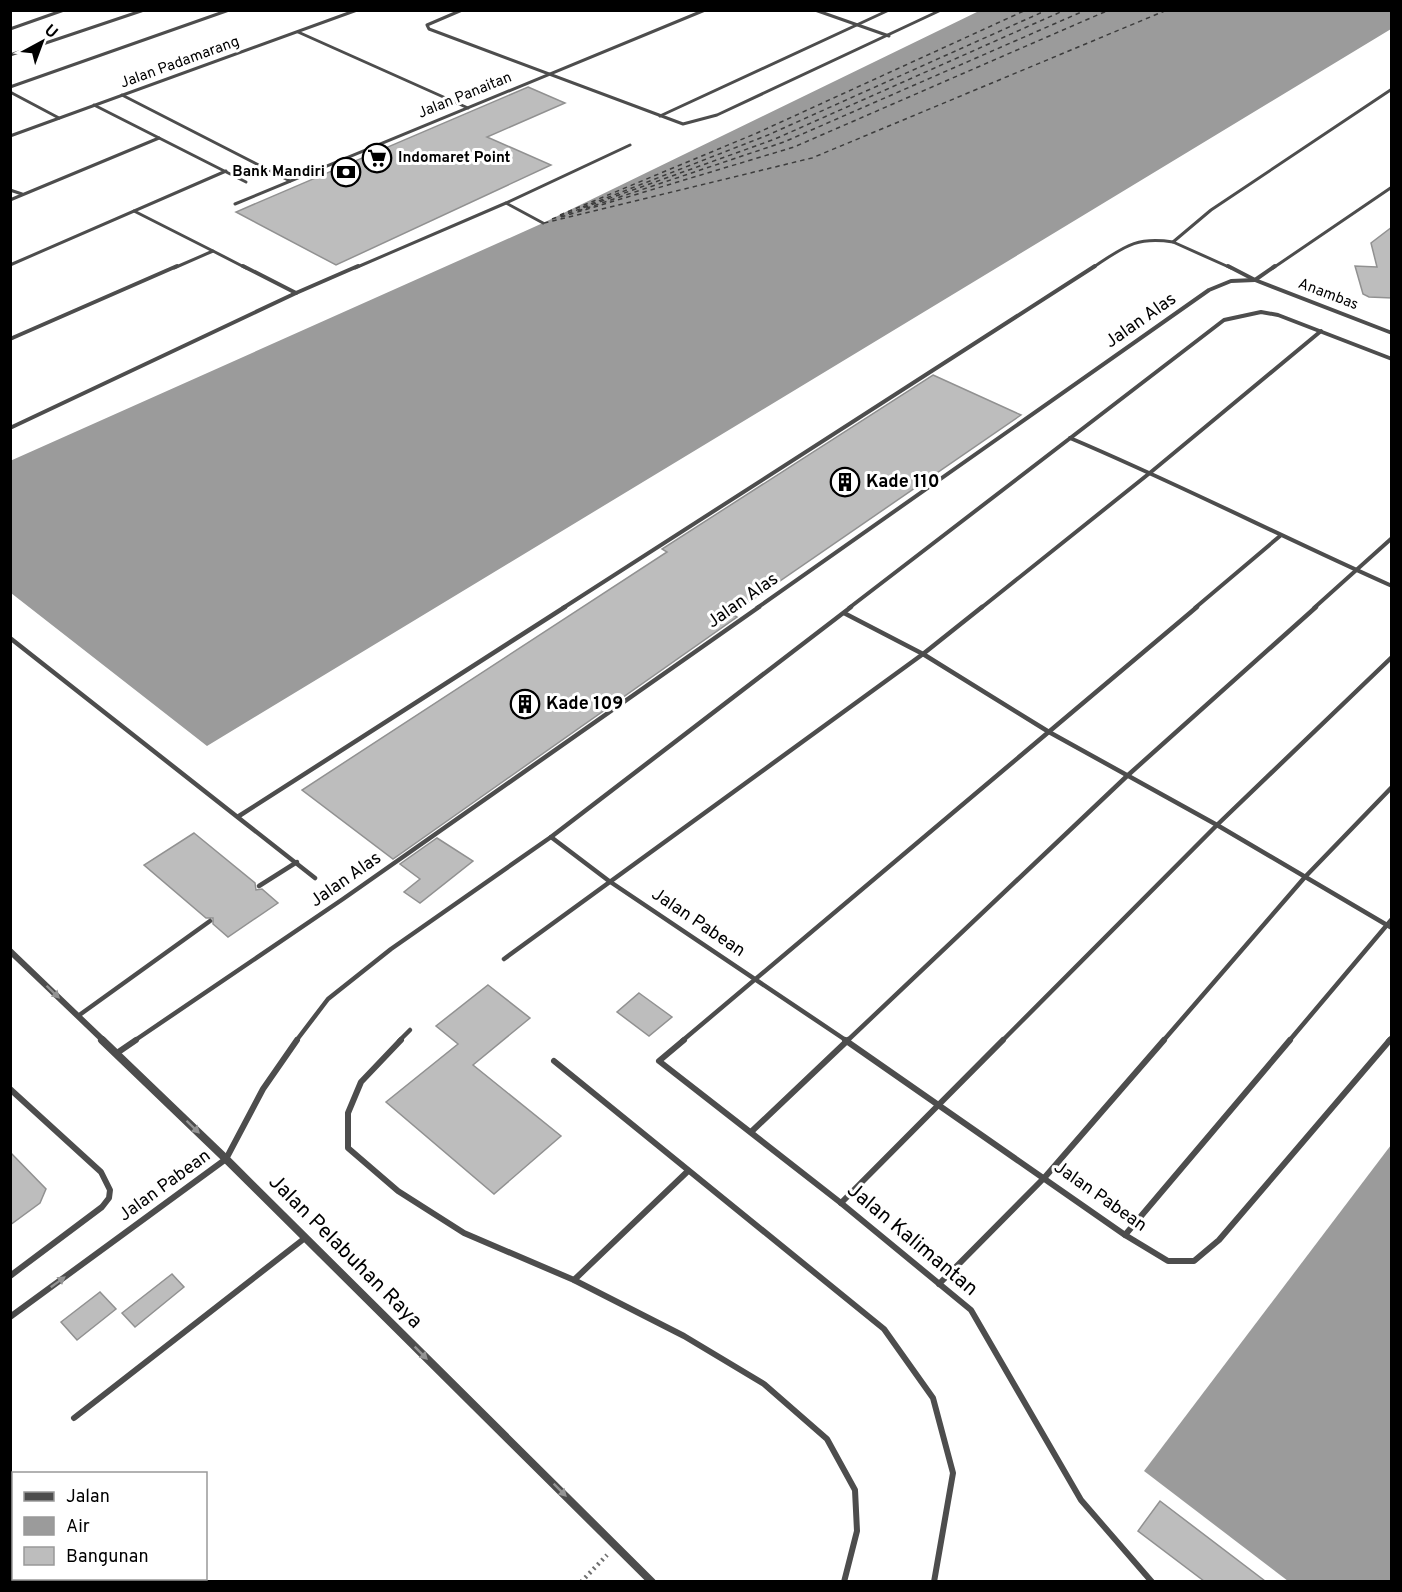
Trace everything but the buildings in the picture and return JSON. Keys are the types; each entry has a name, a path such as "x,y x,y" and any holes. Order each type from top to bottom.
{"street":[{"name":"Jalan Pelabuhan Raya","path":"10,951 226,1159 652,1581"}],"lane":[{"path":"10,29 64,10"},
{"path":"10,55 144,10"},
{"path":"10,90 229,10"},
{"name":"Jalan Padamarang","path":"10,136 357,10"},
{"path":"462,10 427,25 429,29 437,33 683,124 704,120 941,10"},
{"name":"Jalan Panaitan","path":"235,204 705,10"},
{"path":"815,10 889,36"},
{"path":"659,116 889,10"},
{"path":"298,32 469,108"},
{"path":"1173,242 1211,210 1392,89"},
{"path":"10,90 59,118"},
{"path":"122,95 290,181"},
{"path":"94,105 246,182"},
{"path":"10,200 159,138"},
{"path":"10,428 296,293 506,203 630,145"},
{"path":"10,265 226,171"},
{"path":"1255,280 1392,187"},
{"path":"10,190 22,195"},
{"path":"506,203 543,223"},
{"path":"134,211 296,293"},
{"name":"Anambas","path":"239,816 1131,243 1153,239 1173,242 1204,254 1255,280 1392,333"},
{"path":"10,339 213,251"},
{"name":"Jalan Alas","path":"117,1053 352,892 1209,290 1221,283 1238,279 1255,280"},
{"path":"551,837 1224,320 1261,312 1278,315 1392,359"},
{"path":"504,959 923,654 1151,472 1321,331"},
{"path":"1070,438 1151,472 1280,536 1392,586"},
{"path":"756,980 1280,536"},
{"path":"751,1132 1127,776 1392,538"},
{"path":"844,613 923,654 1049,732 1390,924 1125,1235"},
{"path":"10,638 315,878"},
{"path":"841,1203 1217,825 1392,657"},
{"path":"939,1284 1045,1177 1305,877 1392,787"},
{"name":"Jalan Pabean","path":"10,1317 226,1159 263,1089 328,999 391,948 551,837 609,881 940,1104 1125,1235 1168,1261 1194,1261 1219,1240 1392,1037"},
{"path":"259,886 297,862"},
{"path":"78,1016 210,921"},
{"name":"Jalan Kalimantan","path":"756,980 659,1061 841,1203 971,1310 1081,1500 1152,1581"},
{"path":"410,1030 361,1082 348,1113 348,1148 398,1191 464,1233 574,1280 684,1336 764,1384 826,1440 855,1490 857,1532 844,1581"},
{"path":"554,1061 884,1329 933,1398 953,1473 934,1581"},
{"path":"10,1089 101,1172 111,1184 109,1197 102,1207 10,1276"},
{"path":"574,1280 688,1171"},
{"path":"74,1418 305,1238"}],"path":[{"path":"581,1581 616,1546"}],"water":[{"path":"979,11 1391,11 1391,29 207,746 11,593 10,461 543,223"},
{"path":"1391,1145 1391,1581 1288,1581 1144,1471"}],"ferry route":[{"path":"560,215 757,133 1026,10"},
{"path":"583,207 768,135 1047,10"},
{"path":"552,219 775,139 1065,10"},
{"path":"578,211 784,142 1086,10"},
{"path":"561,217 794,147 1109,10"},
{"path":"544,223 812,158 1167,10"}],"place":[{"name":"Indomaret Point","path":"377,158"},
{"name":"Bank Mandiri","path":"346,172"},
{"name":"Kade 110","path":"845,482"},
{"name":"Kade 109","path":"525,704"}]}
